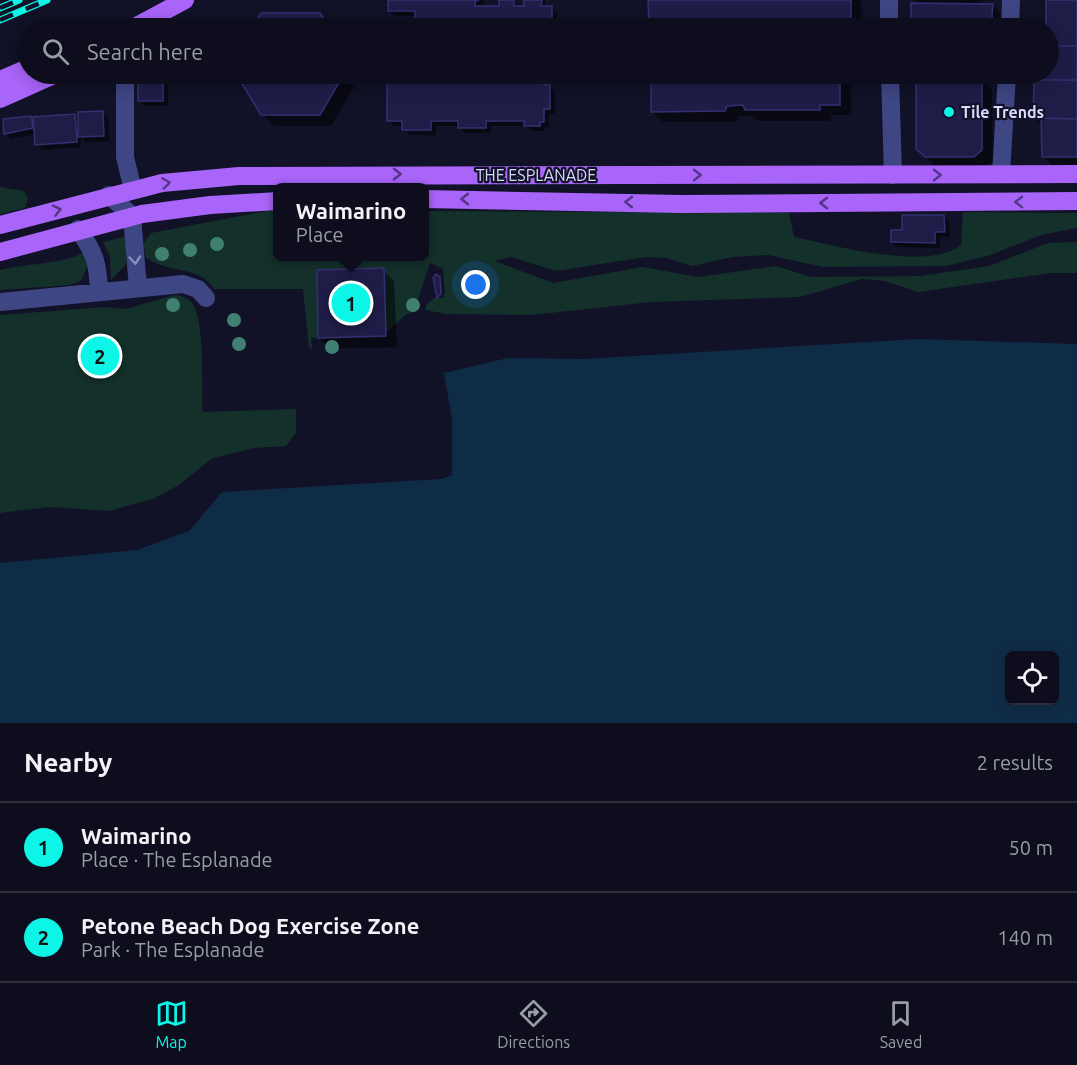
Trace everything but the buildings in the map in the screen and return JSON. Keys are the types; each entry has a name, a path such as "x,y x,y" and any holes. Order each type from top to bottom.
{"main road":[{"path":"152,18 185,0"},
{"path":"0,81 18,73"},
{"path":"0,99 34,84"},
{"name":"THE ESPLANADE","path":"0,225 109,195 162,183 199,179 318,175 1077,174"},
{"name":"THE ESPLANADE","path":"429,199 682,204 1077,201"},
{"path":"0,252 132,216 210,205 273,201"}],"street":[{"path":"888,0 889,18"},
{"path":"1010,18 1011,0"},
{"path":"125,84 125,157 133,190"},
{"path":"890,84 893,175"},
{"path":"1001,174 1006,84"},
{"path":"109,195 132,216 138,288"},
{"path":"78,230 92,248 98,264 99,292"},
{"path":"0,302 183,284 198,289 206,298"}],"green space":[{"path":"0,187 24,191 28,199 25,208 0,214"},
{"path":"273,210 273,261 429,261 429,211 789,213 794,237 880,254 926,256 946,253 961,245 963,212 1077,213 1077,228 1041,235 988,256 945,266 823,267 768,255 733,257 692,266 666,258 646,257 556,271 511,257 495,261 553,283 642,267 698,277 776,266 811,277 921,276 989,266 1048,243 1077,242 1077,273 1051,273 918,292 885,281 862,279 800,297 651,302 532,315 446,314 426,310 426,305 434,298 443,298 445,293 443,269 430,263 414,312 408,313 384,334 311,338 312,349 309,348 303,289 214,289 200,276 163,266 146,257 143,244 151,233"},
{"path":"127,236 126,264 111,280 110,257 103,242"},
{"path":"84,253 87,267 81,281 70,285 0,290 0,270 63,260"},
{"path":"174,295 191,302 199,322 203,412 296,409 296,433 286,446 253,448 211,459 179,485 153,499 109,511 49,507 0,513 0,315 104,307 126,309"}],"water":[{"path":"918,339 1077,344 1077,723 0,723 0,563 137,550 189,531 222,492 441,479 452,475 452,419 444,373 508,358 584,359"}],"railway":[{"path":"0,8 19,0"},
{"path":"0,20 47,0"}],"place":[{"name":"Tile Trends","path":"949,112"},
{"name":"Waimarino","path":"351,303"},
{"name":"Petone Beach Dog Exercise Zone","path":"100,356"}]}
